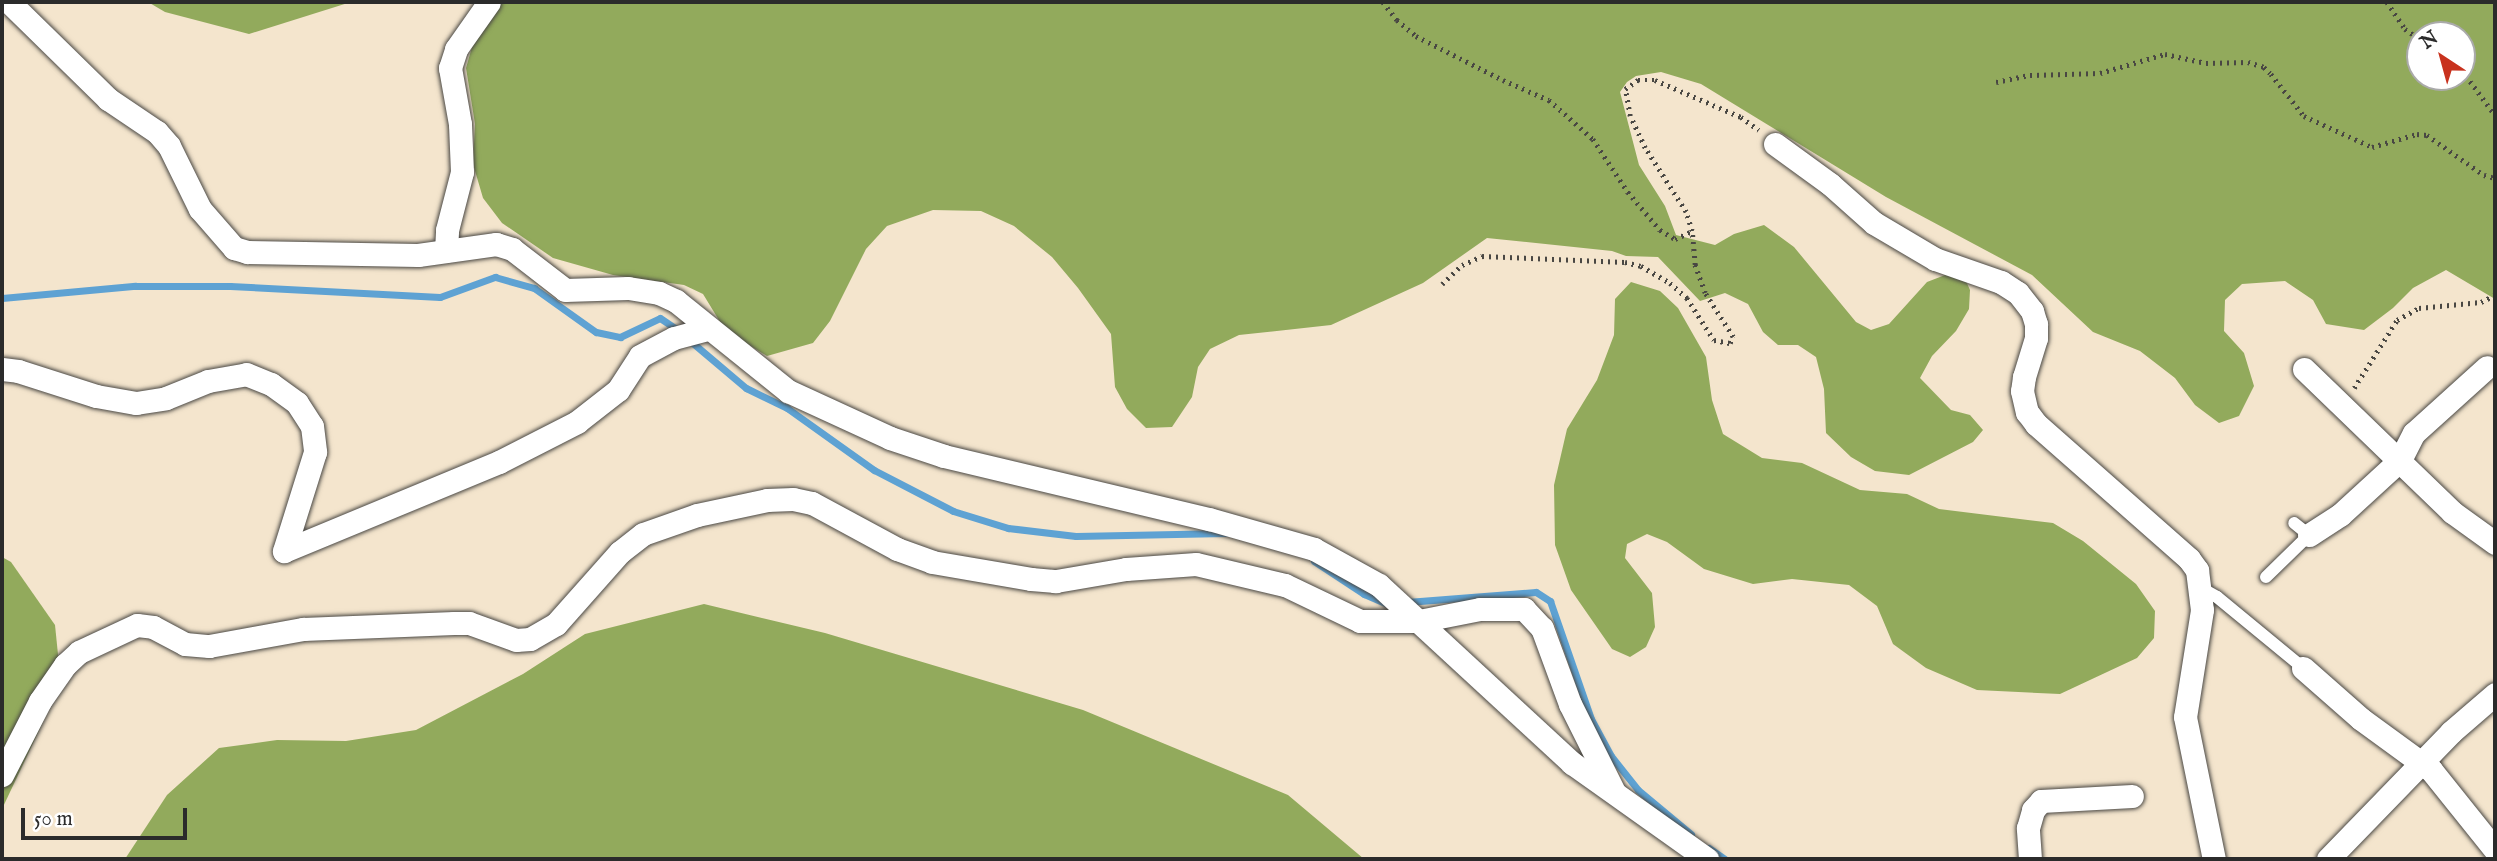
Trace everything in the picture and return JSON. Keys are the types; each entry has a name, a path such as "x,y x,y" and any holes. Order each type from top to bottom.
{"street":[{"path":"9,2 101,93 158,132 169,146 200,209 234,248 247,252 391,255 496,244 512,249 565,290 628,288 659,293 676,301 788,391 890,438 944,456 1209,519 1314,549 1379,585 1393,596 1572,763 1707,859"},
{"path":"446,251 447,230 462,160 460,124 450,68 456,50 489,2"},
{"path":"1775,144 1830,184 1874,223 1935,259 2001,282 2018,293 2032,311 2036,324 2036,338 2022,391 2027,412 2036,425 2189,559 2197,570 2202,610 2185,717 2214,859"},
{"path":"2,369 18,371 96,396 136,403 166,398 208,382 246,374 271,384 298,403 312,426 315,452 284,551 499,462 577,422 618,390 640,356 674,338 708,329"},
{"path":"2302,529 2340,515 2400,460 2414,433 2487,367"},
{"path":"2304,369 2452,512 2495,543"},
{"path":"2,775 40,701 65,664 79,652 137,625 153,627 185,644 209,646 303,629 454,623 469,623 516,640 530,639 556,624 620,552 643,534 697,515 767,500 793,499 812,503 897,549 932,562 1056,581 1126,569 1196,564 1285,584 1360,621 1515,607 1531,614 1542,628 1570,704 1618,797"},
{"path":"2303,668 2361,719 2421,762 2446,786 2495,850"},
{"path":"2328,859 2451,732 2495,694"},
{"path":"2030,859 2028,828 2033,810 2041,801 2132,796"}],"lane":[{"path":"2266,577 2302,529"},
{"path":"2201,588 2217,597 2303,668"}],"path":[{"path":"1383,2 1397,20 1416,36 1549,100 1593,139 1628,191 1660,230 1675,239 1692,231"},
{"path":"2387,2 2406,30"},
{"path":"1996,82 2030,75 2100,73 2165,54 2206,63 2248,62 2264,67 2304,116 2372,148 2417,134 2427,135 2484,175 2495,178"},
{"path":"1442,284 1462,265 1482,256 1625,262 1648,270 1670,283 1687,298 1714,340 1726,345 1733,337 1705,293 1695,265 1692,231 1686,212 1645,148 1624,95 1627,86 1638,80 1655,80 1741,117 1775,144"},
{"path":"2476,89 2495,115"},
{"path":"2343,407 2397,320 2419,307 2481,302 2495,295"}],"green space":[{"path":"148,2 351,2 249,34 165,12"},
{"path":"499,2 2495,2 2495,299 2446,270 2413,288 2393,308 2364,330 2326,324 2313,300 2285,281 2242,284 2225,300 2224,331 2244,353 2254,386 2239,416 2219,423 2195,405 2175,378 2140,351 2093,332 2032,275 1886,197 1701,84 1661,72 1636,76 1627,82 1620,92 1639,165 1665,206 1676,235 1715,245 1734,234 1764,225 1794,247 1856,322 1871,330 1889,324 1927,282 1953,272 1966,281 1970,290 1969,309 1956,331 1932,356 1920,378 1951,410 1970,415 1983,430 1973,442 1909,475 1875,471 1851,457 1826,433 1824,389 1816,357 1798,345 1778,345 1763,332 1748,304 1725,293 1700,301 1658,257 1626,256 1612,251 1487,238 1423,283 1331,325 1239,335 1210,349 1198,367 1192,397 1172,427 1146,428 1127,409 1115,387 1111,334 1078,288 1052,257 1014,226 981,211 933,210 887,226 866,249 830,321 813,343 767,356 725,330 703,294 684,285 613,275 553,258 502,223 483,198 473,164 475,124 466,68 474,40"},
{"path":"1631,282 1660,291 1678,308 1706,357 1712,400 1723,434 1762,458 1802,463 1860,490 1907,494 1939,509 2053,523 2083,541 2136,584 2155,611 2154,638 2137,658 2060,694 1977,690 1926,668 1893,644 1877,606 1849,585 1792,579 1753,584 1704,569 1667,542 1647,534 1627,544 1625,558 1652,593 1655,627 1646,647 1630,657 1612,649 1571,590 1555,545 1554,485 1567,429 1597,380 1614,335 1615,299"},
{"path":"2,557 11,562 55,625 61,684 2,809"},
{"path":"704,604 825,633 1083,710 1288,795 1364,859 125,859 167,795 219,748 277,740 346,741 416,730 523,674 585,634"}],"waterway":[{"path":"2,298 135,286 230,286 440,297 495,277 534,288 596,332 620,337 660,318 679,331"},
{"path":"688,339 746,388 787,408 874,470 953,511 1008,528 1076,536 1226,533"},
{"path":"1314,561 1364,594 1388,604"},
{"path":"1407,602 1536,592 1550,601 1591,719 1611,756 1638,790 1691,834"},
{"path":"1709,848 1725,859"}]}
